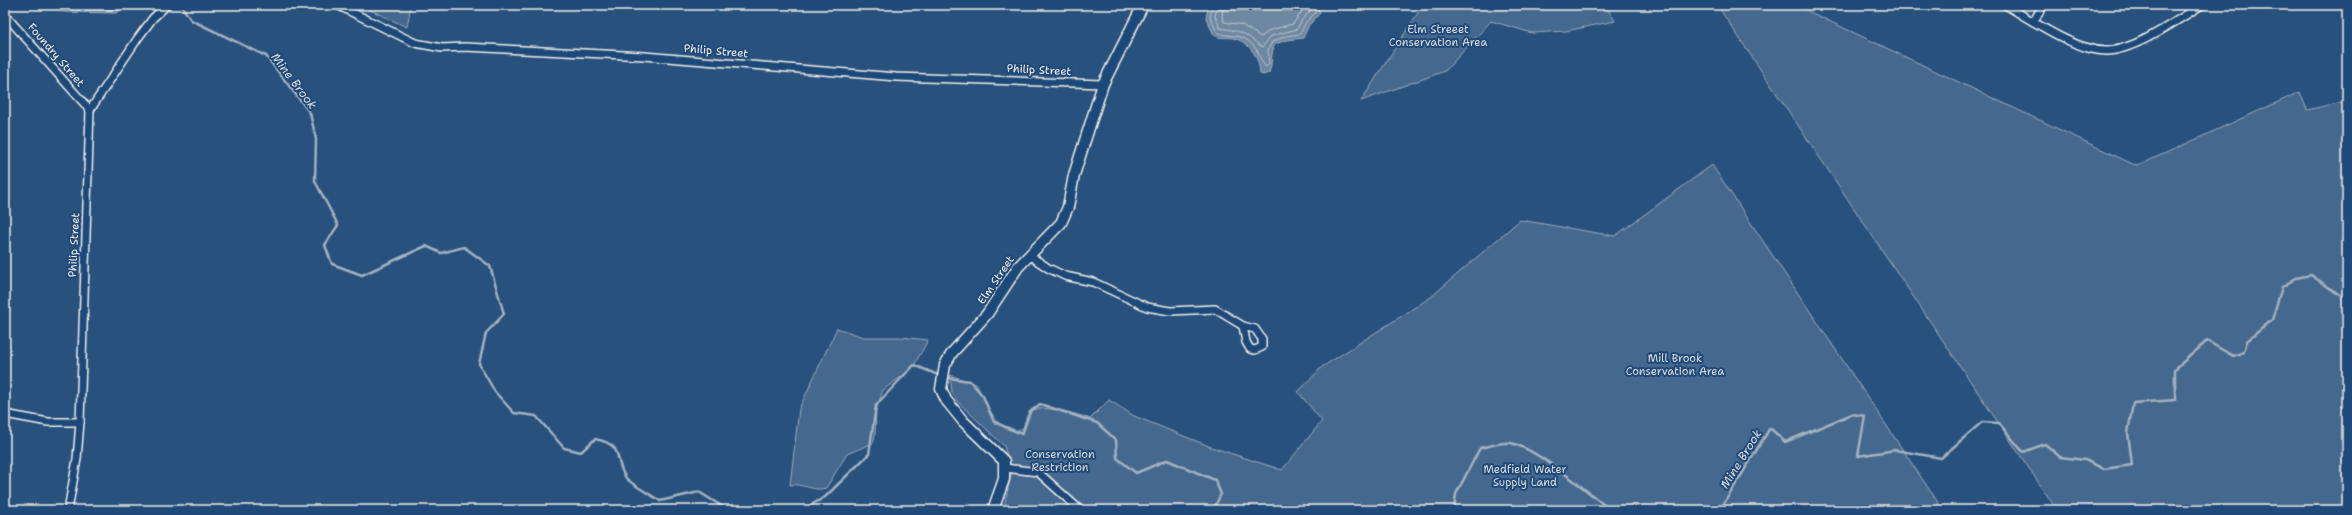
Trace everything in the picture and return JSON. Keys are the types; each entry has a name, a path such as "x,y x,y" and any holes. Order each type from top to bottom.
{"street":[{"path":"90,110 138,38 153,18 167,5"},
{"name":"Philip Street","path":"337,5 415,43 442,48 465,47 644,56 896,77 1103,84"},
{"name":"Elm Street","path":"1005,468 1004,462 998,454 950,407 941,389 945,365 952,353 987,314 1029,254 1061,223 1068,207 1074,175 1103,84 1143,5"},
{"path":"2004,5 2080,45 2107,51 2137,42 2202,5"},
{"path":"2034,21 2043,5"},
{"name":"Foundry Street","path":"5,15 90,110"},
{"name":"Philip Street","path":"68,510 77,459 80,422 90,110"},
{"path":"1029,254 1048,268 1065,276 1092,282 1147,307 1170,311 1215,309 1243,326"},
{"path":"5,414 48,422 80,422"},
{"path":"993,510 1004,479 1005,468 1038,472 1080,510"}],"green space":[{"path":"359,5 411,5 407,27"},
{"name":"Elm Streeet Conservation Area","path":"1423,5 1605,5 1615,21 1566,31 1532,33 1491,21 1445,71 1361,101"},
{"path":"1717,5 1795,5 2137,166 2300,92 2307,110 2347,101 2347,510 2057,510"},
{"name":"Mill Brook Conservation Area","path":"1712,165 1943,510 1020,510 1004,506 1012,471 1004,446 957,401 952,392 950,375 976,384 988,408 1000,424 1007,429 1014,431 1023,428 1028,414 1036,409 1060,410 1090,419 1109,400 1134,416 1211,447 1282,470 1322,421 1298,392 1322,367 1431,297 1520,220 1615,236"},
{"path":"837,328 863,337 900,337 928,340 912,369 883,390 876,411 875,435 873,443 847,454 826,488 817,489 799,485 790,485 799,409"}],"water":[{"path":"55,5 126,5 117,13 61,12"},
{"path":"1209,5 1317,5 1320,13 1309,25 1303,38 1287,40 1275,44 1269,73 1263,75 1260,74 1256,56 1249,47 1239,40 1214,35 1206,18"}],"waterway":[{"name":"Mine Brook","path":"181,5 191,20 266,56 310,113 316,139 315,181 338,225 325,245 332,264 362,275 426,246 441,253 464,247 490,266 504,314 486,333 479,364 495,392 514,413 536,416 564,448 581,452 595,439 611,445 615,449 622,471 626,478 660,501 699,492 728,510"},
{"name":"Mine Brook","path":"1720,510 1770,428 1785,442 1852,414 1865,416 1858,456 1895,450 1941,458 1982,422 1999,423 2023,452 2045,444 2060,457 2085,460 2104,469 2132,465 2128,433 2133,403 2175,400 2175,369 2207,341 2233,356 2244,352 2247,341 2272,320 2282,287 2296,278 2311,275 2347,300"},
{"name":"Mine Brook","path":"802,510 825,497 869,454 876,405 914,365 938,375"},
{"name":"Mine Brook","path":"948,378 970,381 983,396 994,422 1022,434 1030,412 1040,404 1097,423 1116,440 1117,458 1136,473 1167,460 1215,480 1221,494 1213,510"},
{"name":"Mine Brook","path":"1454,510 1456,494 1480,448 1500,443 1511,443 1534,453 1576,482 1610,510"}],"park label":[{"name":"Conservation Restriction","path":"1060,460"},
{"name":"Medfield Water Supply Land","path":"1525,475"}]}
